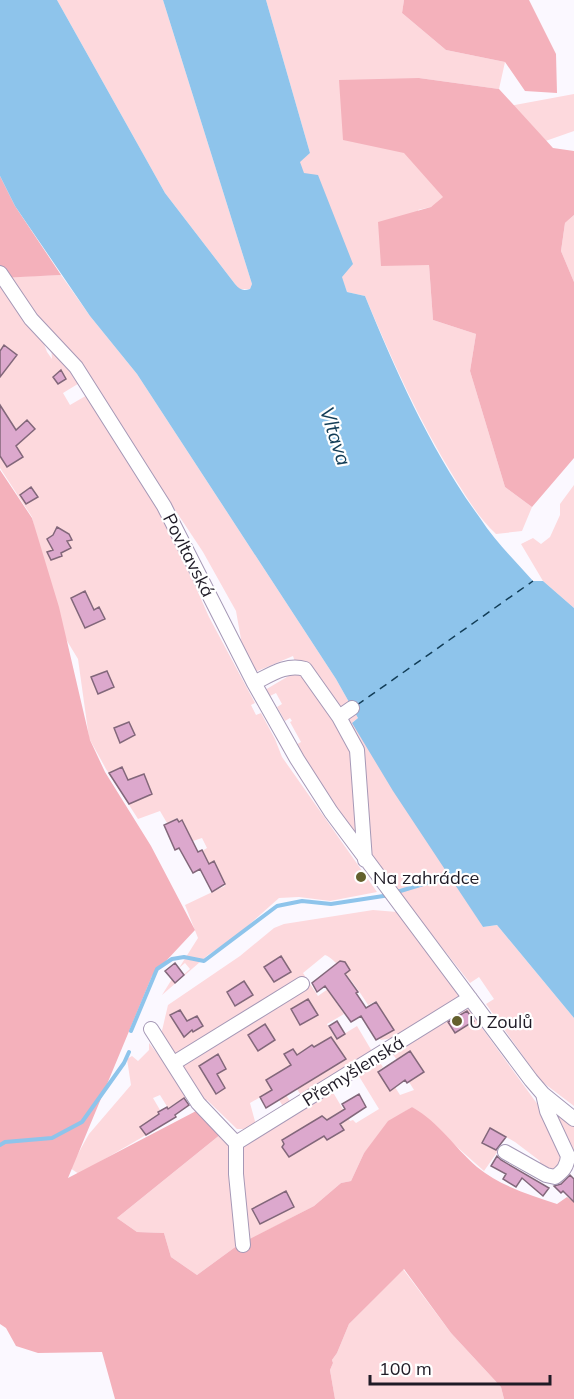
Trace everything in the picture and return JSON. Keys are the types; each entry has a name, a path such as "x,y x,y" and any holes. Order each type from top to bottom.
{"street":[{"name":"Povltavská","path":"0,273 31,319 69,358 164,506 254,683 297,759 331,812 470,998"},
{"path":"254,683 286,667 296,666 305,669 348,715 358,757 365,860"},
{"path":"174,1063 302,984"},
{"path":"470,998 543,1094 574,1119"},
{"name":"Přemyšlenská","path":"236,1143 470,998"},
{"path":"151,1029 198,1103 236,1143 236,1174 243,1245"},
{"path":"505,1152 546,1175 555,1177 564,1170 568,1156 547,1111 543,1094"}],"shaded area":[{"path":"57,0 163,0 252,284 250,289 239,289 165,193"},
{"path":"266,0 404,0 402,13 446,50 505,62 499,89 419,78 401,126 574,94 574,131 517,151 431,207 418,210 429,265 433,320 476,334 470,371 505,487 532,507 522,531 496,534 464,494 442,457 395,366 365,296 347,292 299,162 310,153"},
{"path":"404,0 529,0 556,54 557,93 525,91 505,62 446,50 402,13"},
{"path":"419,78 499,89 553,148 574,151 574,215 565,223 561,251 574,282 574,458 532,507 505,487 470,371 476,334 433,320 429,265 381,266 378,222 431,207 443,197 404,153 343,140 339,80"},
{"path":"0,176 15,206 61,275 0,278"},
{"path":"574,215 574,282 561,251 565,223"},
{"path":"61,275 90,316 137,374 336,679 358,718 353,722 483,927 497,925 574,1018 574,1106 541,1081 486,1004 494,999 479,977 470,983 335,812 294,746 301,742 290,718 285,721 277,707 282,704 276,693 268,697 265,690 292,674 295,662 293,656 253,673 244,656 236,611 203,552 128,439 105,399 65,345 33,312 6,277"},
{"path":"0,285 42,338 52,359 51,346 81,382 63,393 70,405 89,394 165,517 209,617 255,703 251,705 256,715 261,713 282,757 377,892 330,901 299,897 279,898 233,939 208,955 162,995 172,979 175,982 190,969 185,963 179,968 198,938 185,905 225,886 214,863 209,865 202,851 207,848 202,838 193,841 182,820 179,821 177,818 167,823 160,811 138,819 89,738 78,659 55,621 32,517 0,468"},
{"path":"0,470 32,518 59,607 90,740 105,772 151,846 195,930 152,976 68,1178 198,1110 221,1134 117,1218 137,1232 164,1233 171,1257 197,1275 238,1245 314,1206 341,1183 351,1181 364,1153 388,1121 412,1107 439,1128 477,1167 495,1180 557,1204 567,1197 574,1202 574,1399 504,1399 501,1387 451,1333 404,1269 349,1324 332,1360 330,1370 335,1399 115,1399 102,1352 38,1353 16,1346 6,1328 0,1324"},
{"path":"574,485 574,608 543,581 521,544 533,538 541,544 550,537 560,515 560,504"},
{"path":"373,910 397,912 462,995 398,1037 381,1040 379,1038 393,1029 376,1001 368,1005 342,969 325,955 303,973 318,996 342,979 344,980 329,992 344,1014 327,1024 336,1039 357,1026 373,1053 302,1097 297,1089 277,1080 291,1103 284,1108 273,1090 250,1103 256,1125 237,1129 207,1100 205,1101 161,1035 168,1005 240,956 274,928 284,924"},
{"path":"466,1006 541,1109 564,1155 563,1162 555,1171 539,1168 540,1161 515,1142 490,1128 482,1143 498,1151 484,1171 412,1107 401,1114 364,1153 351,1181 341,1183 314,1206 247,1241 240,1146 331,1089 350,1121 353,1120 356,1123 379,1109 357,1073 378,1060 383,1067 378,1071 389,1090 395,1087 400,1095 414,1090 409,1082 424,1071 410,1051 397,1060 391,1052"},
{"path":"149,1043 186,1097 168,1108 160,1095 153,1098 160,1110 159,1114 140,1127 146,1135 79,1174 70,1168 89,1134 131,1085 127,1059 132,1056 138,1061 149,1050"},
{"path":"553,1108 574,1126 574,1154 570,1150"},
{"path":"221,1134 232,1149 238,1245 197,1275 171,1257 164,1233 137,1232 117,1218"},
{"path":"403,1269 451,1333 501,1387 504,1399 335,1399 330,1370 332,1360 349,1324"}],"water":[{"name":"Vltava","path":"0,0 57,0 165,193 235,284 245,290 250,289 252,284 163,0 266,0 310,153 300,162 304,173 318,175 353,264 342,277 347,292 365,296 402,382 430,438 462,492 486,526 533,581 543,581 574,608 574,1018 497,925 483,927 393,791 352,723 358,718 336,679 137,374 90,316 15,206 0,176"}],"building":[{"path":"4,345 17,355 0,377 0,351"},
{"path":"61,370 66,379 58,384 53,377"},
{"path":"0,405 16,430 27,420 35,429 16,446 23,457 7,467 0,456"},
{"path":"31,487 38,497 26,504 20,495"},
{"path":"57,527 69,534 72,540 67,541 71,548 61,553 62,556 51,560 47,552 53,550 47,539 53,535"},
{"path":"85,591 94,610 99,607 105,619 85,628 71,598"},
{"path":"107,671 114,687 98,694 91,677"},
{"path":"129,722 135,735 120,743 114,728"},
{"path":"122,767 128,780 144,774 152,794 129,804 109,773"},
{"path":"177,819 179,822 182,820 198,852 202,850 209,864 214,861 225,884 212,892 200,869 193,873 179,848 175,850 164,825"},
{"path":"281,956 291,972 274,982 264,967"},
{"path":"340,961 345,962 350,970 345,974 366,1008 376,1002 394,1030 376,1040 361,1016 351,1022 325,986 317,992 312,983"},
{"path":"175,963 184,975 175,983 165,971"},
{"path":"244,981 253,995 235,1006 227,992"},
{"path":"308,999 318,1015 300,1025 291,1009"},
{"path":"180,1010 187,1021 197,1016 203,1026 193,1032 192,1030 184,1037 170,1015"},
{"path":"467,1011 474,1021 455,1033 448,1022"},
{"path":"337,1021 345,1034 337,1039 329,1026"},
{"path":"265,1024 275,1040 258,1051 248,1035"},
{"path":"331,1037 346,1059 266,1108 260,1097 272,1090 266,1080 291,1065 284,1054 293,1049 297,1055 312,1045 314,1047"},
{"path":"410,1051 424,1072 407,1083 405,1080 390,1091 378,1072"},
{"path":"218,1054 226,1069 217,1074 225,1088 216,1094 199,1066"},
{"path":"359,1094 366,1107 340,1124 344,1130 327,1140 324,1136 289,1157 282,1147 284,1144 282,1140 322,1116 327,1120 345,1109 342,1104"},
{"path":"184,1098 189,1105 175,1115 176,1117 146,1135 140,1127 159,1114 158,1112 167,1107 168,1109"},
{"path":"490,1128 506,1137 496,1150 482,1143"},
{"path":"497,1156 549,1188 543,1196 522,1178 516,1187 503,1179 506,1174 491,1166"},
{"path":"570,1175 574,1179 574,1202 554,1186 561,1184"},
{"path":"286,1191 294,1207 260,1224 252,1209"}],"waterway":[{"path":"397,892 453,875"},
{"path":"131,1031 157,969 172,959 184,957 204,961 277,906 302,901 331,904 390,895"},
{"path":"0,1145 5,1142 52,1138 82,1122 124,1063 129,1052"}],"ferry route":[{"path":"357,705 533,581"}],"place":[{"name":"Na zahrádce","path":"361,877"},
{"name":"U Zoulů","path":"457,1021"}]}
